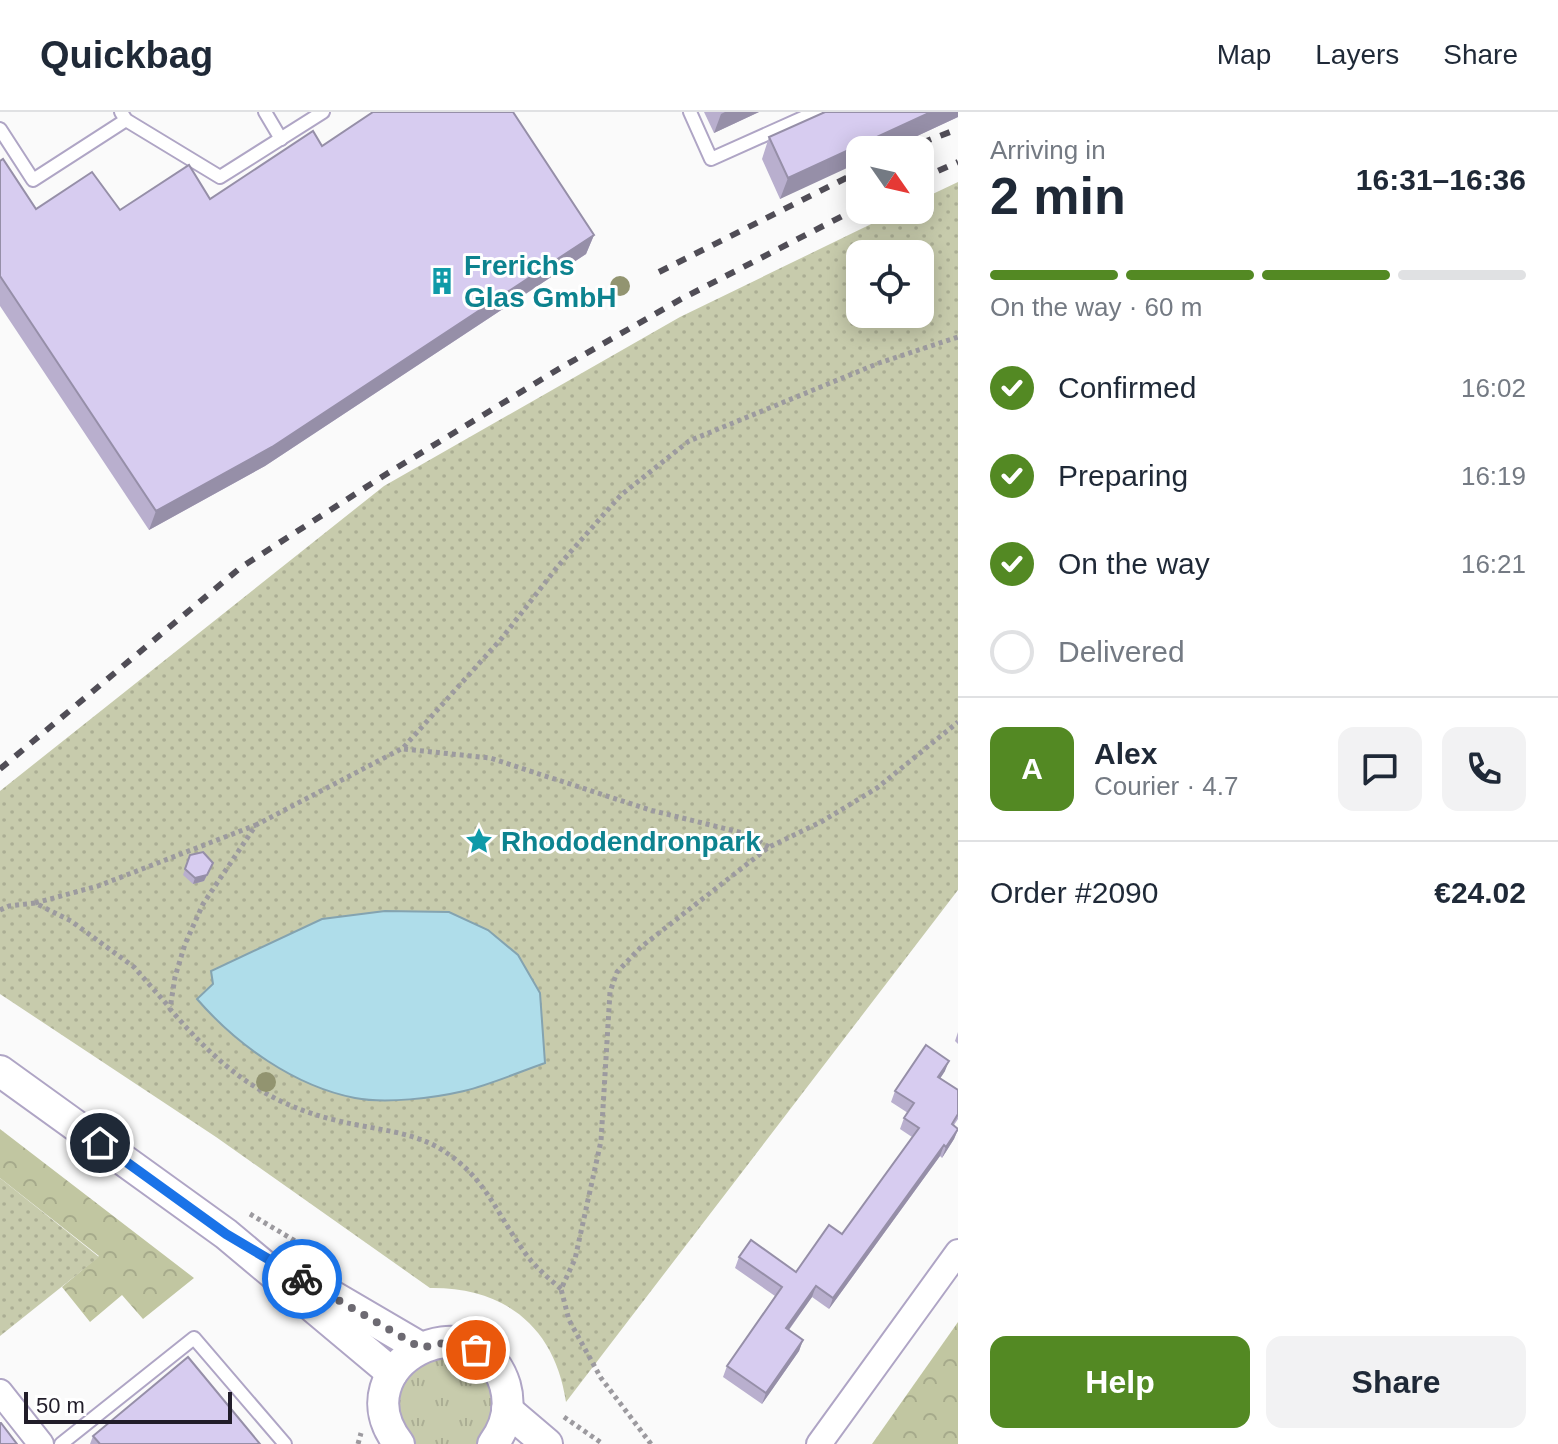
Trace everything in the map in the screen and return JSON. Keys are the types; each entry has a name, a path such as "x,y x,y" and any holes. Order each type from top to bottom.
{"street":[{"path":"0,1071 226,1234 392,1373"},
{"path":"226,1234 421,1348"},
{"path":"819,1444 958,1252"},
{"path":"394,1442 384,1410 386,1387 392,1373 408,1355 441,1342 456,1343 482,1353 501,1375 507,1410 493,1444"},
{"path":"0,1392 41,1444"},
{"path":"507,1410 547,1444"}],"lane":[{"path":"265,112 281,139"},
{"path":"0,129 33,180 123,116 220,177 323,112"},
{"path":"690,112 711,159 816,112"},
{"path":"61,1444 194,1338 285,1444"}],"path":[{"path":"0,910 98,886 256,825 403,748 502,638 558,566 621,495 689,441 879,363 958,337"},
{"path":"561,1289 575,1259 601,1141 610,992 617,972 641,947 769,847 821,822 877,788 958,722"},
{"path":"403,748 490,758 650,810 747,834 769,847"},
{"path":"170,1009 175,977 203,904 256,825"},
{"path":"35,903 102,941 134,967 204,1049 267,1096 336,1121 403,1135 436,1146 467,1167 494,1201 523,1249 540,1271 561,1289 569,1320 601,1378 651,1444"},
{"path":"359,1444 362,1430"}],"green space":[{"name":"Rhododendronpark","path":"958,182 958,890 566,1402 551,1352 522,1316 481,1295 430,1288 216,1137 0,994 0,791 384,486 680,317 871,224 934,224 934,193"},
{"path":"0,1129 194,1278 143,1319 122,1295 90,1322 62,1287 99,1256 0,1178"},
{"path":"0,1178 99,1257 0,1336"},
{"path":"958,1322 958,1444 872,1444"},
{"path":"428,1353 479,1361 500,1408 482,1444 409,1444 393,1391"}],"water":[{"path":"385,911 449,912 488,930 518,955 540,993 545,1063 452,1094 395,1100 355,1098 310,1084 268,1061 230,1032 197,999 213,984 211,971 322,919"}],"building":[{"path":"373,112 513,112 594,235 272,447 156,511 0,276 0,161 3,159 36,209 92,172 120,210 189,165 210,199 313,131 322,146"},
{"path":"825,112 931,112 879,136 846,136 846,151 788,178 769,137"},
{"path":"203,852 213,863 207,875 195,878 185,869 190,855"},
{"path":"926,1045 949,1061 938,1077 958,1090 958,1114 952,1124 958,1129 833,1298 816,1286 786,1328 803,1340 766,1393 727,1366 782,1287 739,1257 751,1240 796,1272 829,1225 842,1234 919,1128 904,1118 914,1103 895,1091"},
{"path":"188,1357 260,1444 100,1444 93,1436"},
{"path":"1,1423 17,1444 0,1444"}],"railway":[{"path":"934,138 958,129"},
{"path":"934,173 958,162"},
{"path":"659,272 846,178"},
{"path":"0,769 240,568 557,370 683,298 846,214"}],"way so far":[{"path":"302,1279 421,1348 448,1342 476,1350"}],"place":[{"name":"Frerichs Glas GmbH","path":"442,281"},
{"name":"Rhododendronpark","path":"479,841"}],"route":[{"path":"100,1143 226,1234 302,1279"}]}
